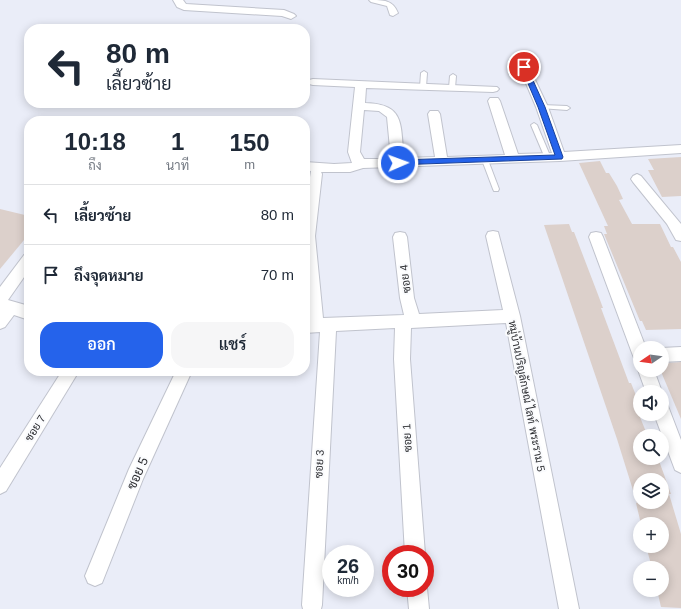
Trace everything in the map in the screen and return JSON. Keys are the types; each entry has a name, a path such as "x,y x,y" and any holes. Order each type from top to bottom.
{"street":[{"path":"166,0 178,0 180,5 184,7 284,13 291,16"},
{"path":"374,0 391,4 393,13"},
{"path":"524,67 542,107 554,158"},
{"path":"313,82 452,88 494,95 513,159"},
{"path":"361,84 354,152 356,160 361,164"},
{"path":"358,106 382,108 389,110 392,114 394,120 398,163"},
{"path":"434,114 442,161"},
{"path":"310,166 348,168 356,167 361,164 554,158 681,149"},
{"name":"ซอย 3","path":"310,211 316,174"},
{"path":"637,179 653,201 675,223 681,236"},
{"path":"493,236 512,316"},
{"name":"ซอย 4","path":"400,237 408,321"},
{"path":"596,237 635,341"},
{"path":"0,322 4,304 24,268"},
{"name":"ซอย 3","path":"310,275 317,325 326,350 312,605"},
{"path":"4,304 24,311"},
{"name":"หมู่บ้านปริญลักษณ์ ไลท์ พระราม 5","path":"317,325 512,316 569,609"},
{"name":"ซอย 1","path":"408,321 402,359 414,545"},
{"path":"669,355 681,354"},
{"name":"ซอย 7","path":"0,485 68,376"},
{"name":"ซอย 5","path":"95,576 135,475 182,376"},
{"path":"665,421 681,464"},
{"path":"418,597 419,609"}],"lane":[{"path":"423,87 424,73"},
{"path":"452,88 453,76"},
{"path":"542,107 567,108"},
{"path":"534,125 554,158"},
{"path":"485,160 496,189"}],"building":[{"path":"681,157 681,196 662,197 648,170 654,170 648,159"},
{"path":"600,161 606,173 609,173 617,186 623,199 619,200 632,224 660,224 671,247 673,247 681,262 681,329 646,330 642,321 640,321 604,234 607,234 604,226 608,226 579,163"},
{"path":"0,209 24,215 24,240 0,269"},
{"path":"569,224 572,232 574,232 603,308 601,308 629,383 631,383 633,388 633,421 642,421 645,429 633,429 633,465 661,465 663,473 633,473 633,490 544,225"},
{"path":"681,362 681,419 669,391 669,385 667,385 663,377 669,377 669,363"},
{"path":"669,494 681,534 681,608 661,607 659,597 669,597 669,561 650,561 648,553 669,553 669,517 639,517 637,509 669,509"}],"route":[{"path":"398,163 560,157 542,107 526,75 524,67"}]}
